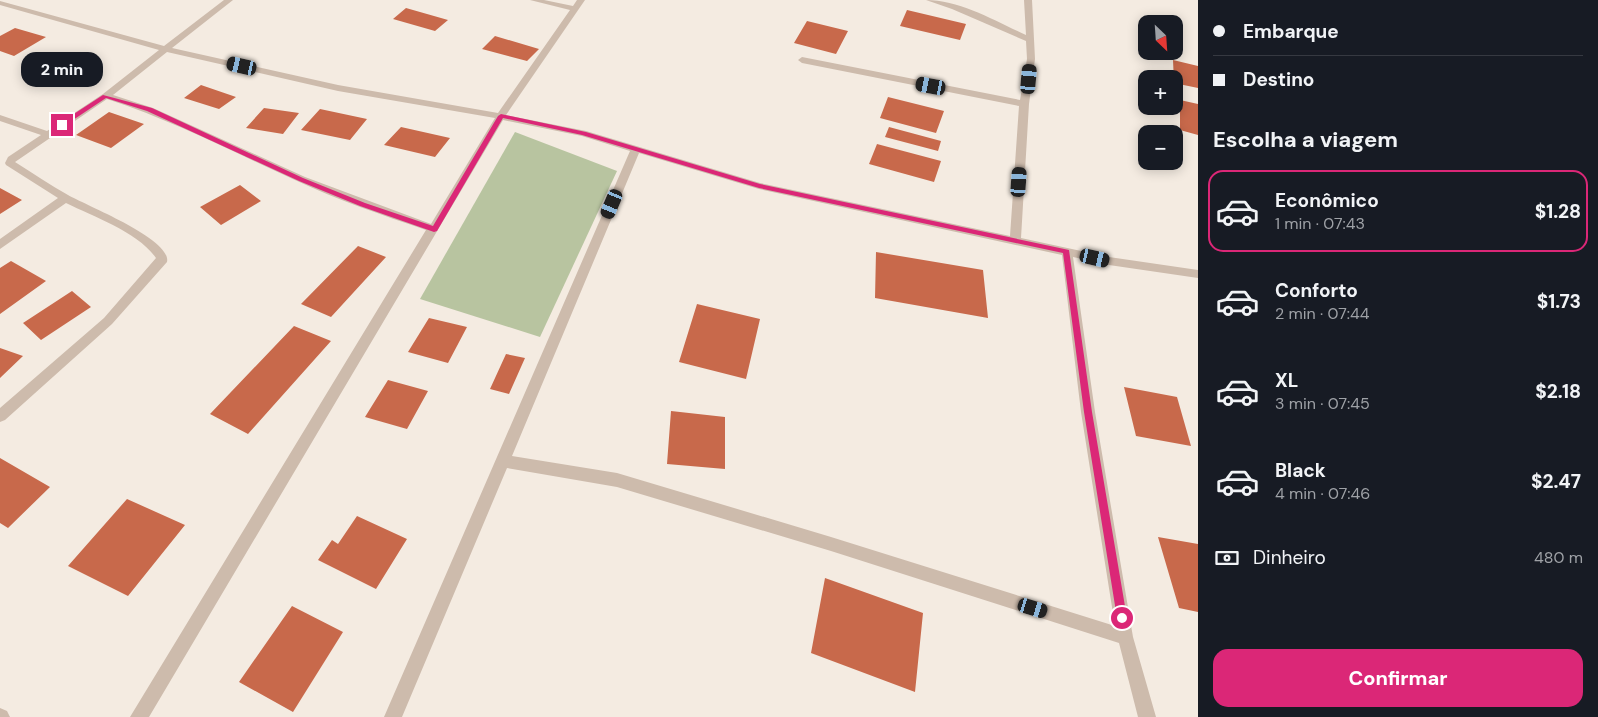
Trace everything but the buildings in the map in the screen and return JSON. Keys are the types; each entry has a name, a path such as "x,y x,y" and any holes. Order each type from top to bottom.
{"street":[{"path":"0,166 106,96 229,0"},
{"path":"139,717 501,116 577,4 534,0"},
{"path":"930,0 955,7 1028,39"},
{"path":"1015,240 1024,104 1031,59 1028,39 1028,0"},
{"path":"0,3 164,49 338,88 501,116 584,133 759,186 1109,261 1198,274"},
{"path":"802,60 1024,104"},
{"path":"106,96 150,110 301,179 362,204 434,229"},
{"path":"0,118 48,134"},
{"path":"393,717 636,149"},
{"path":"0,416 108,321 162,260 160,255 139,236 66,198 10,162 11,160"},
{"path":"0,245 66,198"},
{"path":"1067,252 1088,412 1125,637 1147,717"},
{"path":"503,461 617,480 831,544 1125,637"}],"green space":[{"path":"515,132 617,171 540,337 420,299"}],"route":[{"path":"62,125 106,96 150,110 301,179 362,204 434,229 501,116 584,133 759,186 1067,252 1088,412 1122,618"}]}
